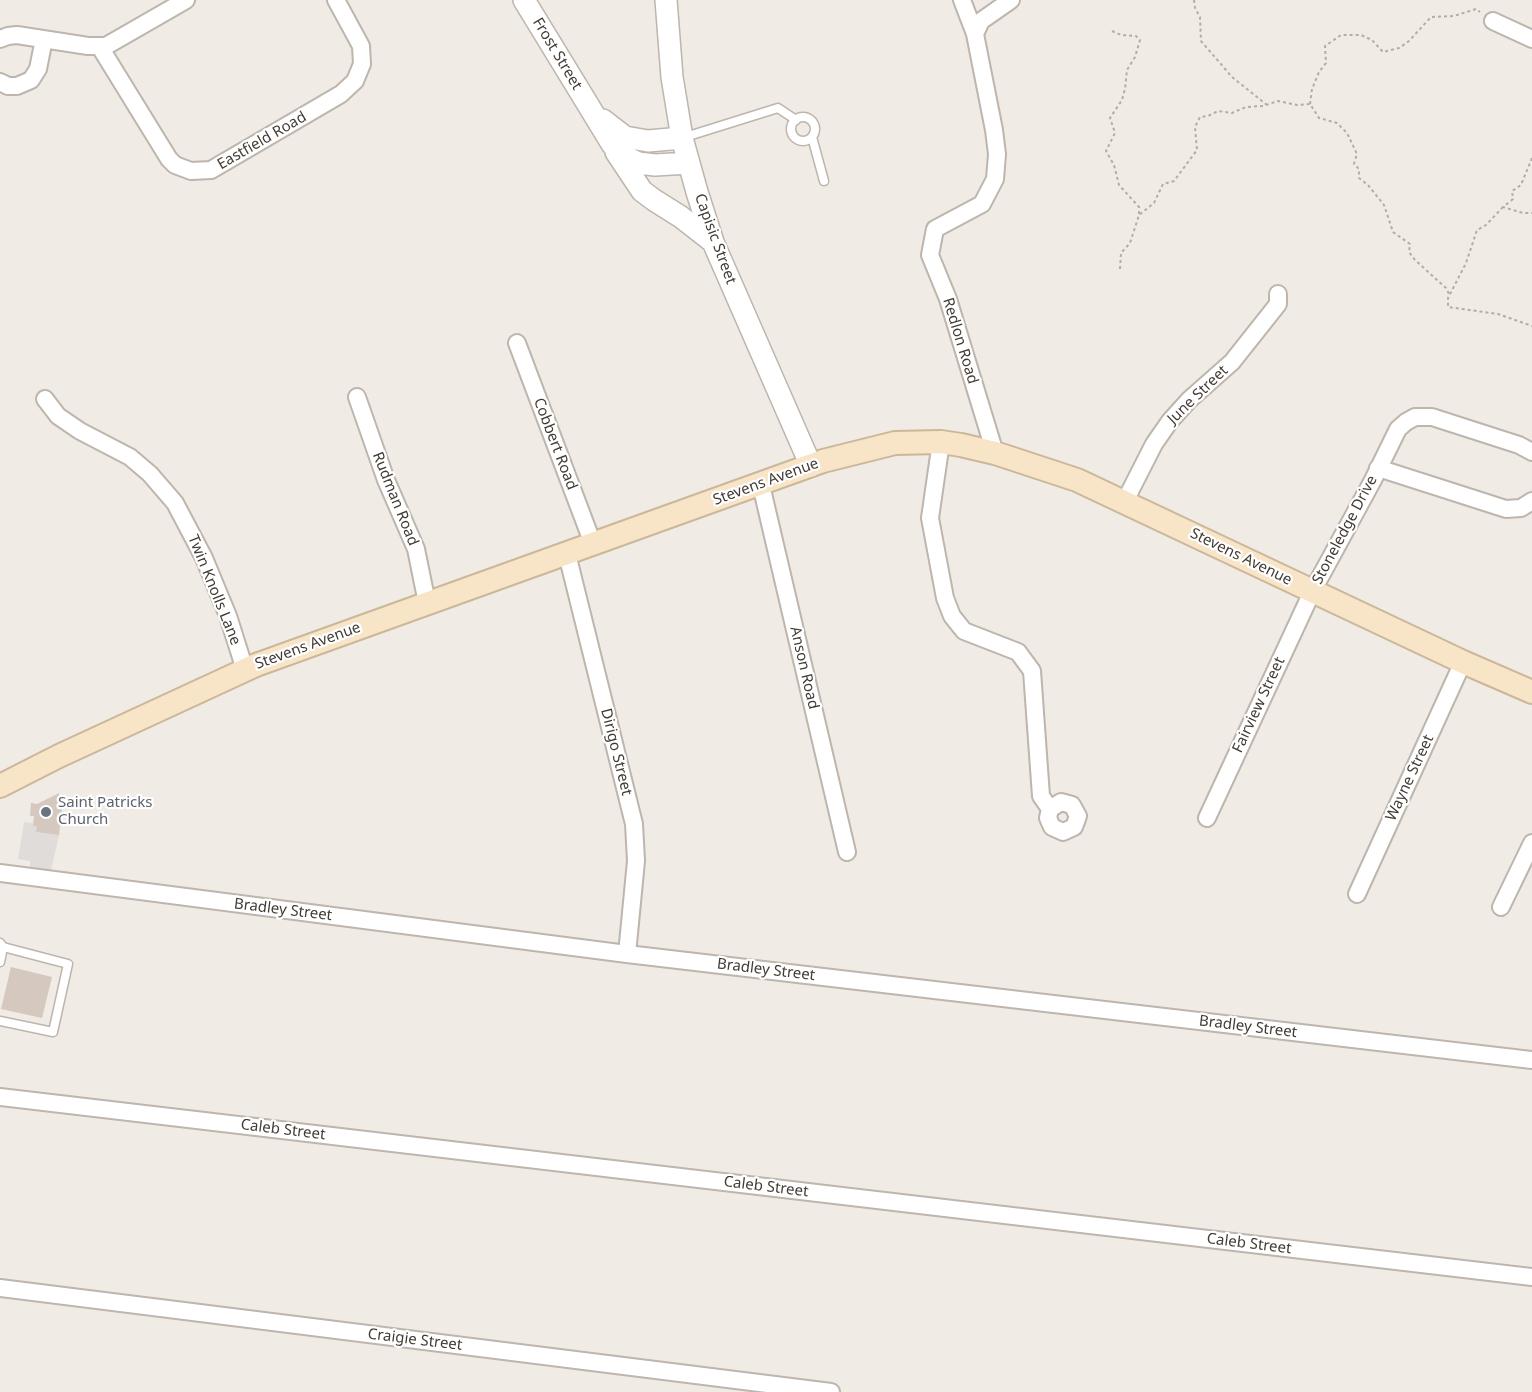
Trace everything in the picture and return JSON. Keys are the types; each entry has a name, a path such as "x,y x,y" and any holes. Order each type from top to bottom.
{"main road":[{"name":"Stevens Avenue","path":"0,786 59,756 245,670 811,466 847,454 895,443 941,442 995,453 1077,480 1312,592 1532,692"}],"street":[{"path":"0,39 12,35 100,47 111,45 186,0"},
{"name":"Eastfield Road","path":"100,47 169,159 175,165 191,171 211,170 341,94 355,81 362,64 361,46 336,0"},
{"name":"Frost Street","path":"524,0 625,167 642,191 713,242"},
{"name":"Capisic Street","path":"666,0 672,77 682,138 713,242 811,466"},
{"path":"962,0 975,34"},
{"path":"975,34 981,21 1011,0"},
{"path":"1492,21 1532,39"},
{"name":"Redlon Road","path":"975,34 994,130 997,154 995,179 982,204 935,229 930,255 948,299 995,453"},
{"path":"0,82 8,86 17,86 31,80 38,69 44,39"},
{"name":"Frost Street","path":"589,107 624,137 648,141 682,138"},
{"name":"Frost Street","path":"612,144 624,156 638,163 689,164"},
{"name":"June Street","path":"1125,501 1154,444 1170,421 1189,400 1232,362 1278,304 1278,294"},
{"name":"Cobbert Road","path":"517,343 593,544"},
{"name":"Rudman Road","path":"357,397 386,480 416,549 427,603"},
{"name":"Twin Knolls Lane","path":"45,399 58,416 80,431 130,457 150,474 175,503 204,558 228,616 245,670"},
{"name":"Stoneledge Drive","path":"1312,592 1398,429 1410,419 1421,416 1432,417 1519,445 1532,452"},
{"path":"941,442 930,518 945,598 952,616 964,631 1018,652 1032,671 1041,793 1042,799 1050,809"},
{"name":"Stoneledge Drive","path":"1378,468 1501,508 1516,509 1532,501"},
{"name":"Anson Road","path":"761,485 847,852"},
{"name":"Dirigo Street","path":"567,554 634,824 636,861 627,954"},
{"name":"Fairview Street","path":"1207,818 1312,592"},
{"name":"Wayne Street","path":"1357,894 1463,662"},
{"path":"1501,907 1532,843"},
{"name":"Bradley Street","path":"0,873 627,954 1532,1060"},
{"name":"Caleb Street","path":"0,1097 1532,1277"},
{"name":"Craigie Street","path":"0,1288 831,1392"}],"lane":[{"path":"682,138 778,108 796,120"},
{"path":"812,136 801,141 795,137 792,126 796,120 803,117 812,122 815,129 812,136 824,181"},
{"path":"0,962 2,945 68,964 53,1032 0,1021"}],"path":[{"path":"1194,0 1200,17 1201,41 1232,77 1267,105"},
{"path":"1450,296 1446,288 1415,260 1409,252 1410,244 1393,232 1384,205 1368,185 1359,178 1359,169 1354,164 1357,154 1347,133 1337,123 1319,118 1310,104 1312,89 1319,72 1326,63 1325,46 1341,35 1361,35 1372,40 1383,52 1399,48 1409,41 1431,17 1454,16 1476,9 1492,21"},
{"path":"1112,31 1121,35 1136,36 1140,40 1135,57 1127,70 1122,100 1110,118 1115,133 1106,151 1114,165 1119,185 1139,207 1139,215 1130,243 1121,253 1120,269"},
{"path":"1139,215 1154,203 1163,184 1174,181 1197,150 1195,127 1200,117 1218,111 1232,113 1246,107 1267,105 1278,101 1297,105 1310,104"},
{"path":"1532,158 1521,185 1512,190 1513,199 1486,225 1477,230 1470,254 1448,298 1448,307 1498,314 1532,326"},
{"path":"1503,207 1523,213 1532,213"}],"shaded area":[{"path":"24,822 37,826 37,832 59,835 51,871 30,869 30,861 18,859"}],"building":[{"name":"Saint Patricks Church","path":"59,793 57,809 62,809 59,835 36,832 37,826 33,826 34,816 30,816 31,803 37,804"},
{"path":"11,967 52,977 42,1018 1,1009"}],"place":[{"name":"Saint Patricks Church","path":"46,812"}]}
